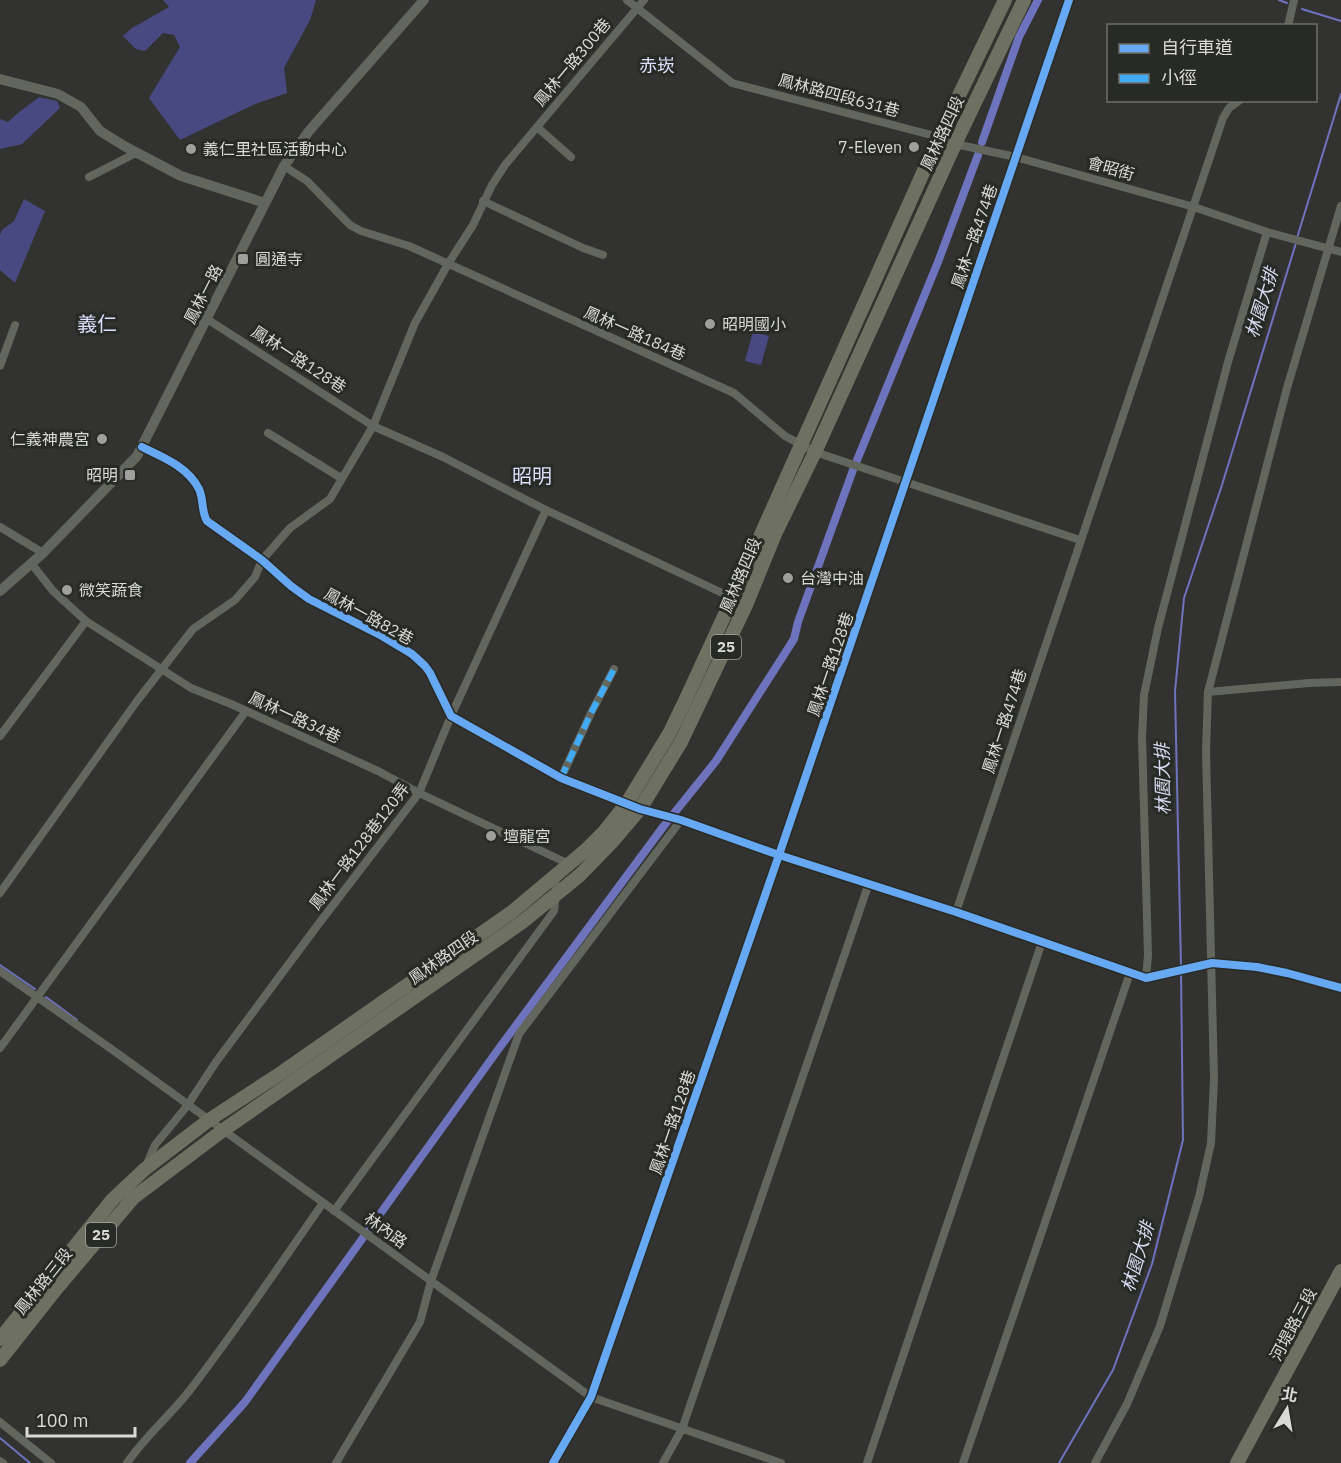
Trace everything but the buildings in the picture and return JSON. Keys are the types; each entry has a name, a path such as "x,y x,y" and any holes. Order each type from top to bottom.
{"main road":[{"name":"鳳林路四段","path":"222,1131 521,923 580,875 612,842 669,734 733,597 939,137 1005,0"},
{"name":"鳳林路四段","path":"209,1120 502,919 555,877 633,806 681,742 746,605 775,534 815,452 955,144 1024,0"},
{"name":"鳳林路三段","path":"0,1339 113,1199 145,1169 209,1120"},
{"name":"鳳林路三段","path":"0,1360 133,1198 222,1131"},
{"name":"河堤路三段","path":"1239,1460 1341,1271"}],"street":[{"name":"鳳林一路","path":"0,591 43,553 128,467 142,447 284,166 309,131 424,0"},
{"path":"627,0 637,8"},
{"name":"鳳林一路300巷","path":"571,157 537,127 644,0"},
{"name":"鳳林一路474巷","path":"906,481 1069,0"},
{"path":"1288,24 1294,0"},
{"name":"鳳林路四段631巷","path":"637,8 732,83 939,137"},
{"path":"0,80 58,94 81,107 100,131 136,153 181,176 265,203"},
{"name":"鳳林一路474巷","path":"956,912 1223,118 1229,108 1237,102"},
{"path":"0,892 161,668 198,624 236,600 255,577 262,560 290,528 330,499 374,426 415,323 473,225 483,201 505,165 537,127"},
{"name":"會昭街","path":"939,137 955,144 1016,157 1194,207 1270,233 1325,248"},
{"path":"89,177 136,153"},
{"name":"鳳林一路184巷","path":"284,166 307,181 350,225 361,231 409,246 734,393 785,436 801,445"},
{"path":"483,201 583,248 603,255"},
{"path":"1095,1463 1127,1404 1160,1326 1198,1197 1210,1143 1213,1100 1208,965 1206,751 1208,692 1325,248 1341,206"},
{"path":"1148,978 1144,695 1158,628 1228,362 1270,233"},
{"path":"1325,248 1341,252"},
{"name":"鳳林一路128巷","path":"207,319 374,426 443,457 546,510 746,605"},
{"path":"0,366 15,325"},
{"path":"268,433 341,478"},
{"path":"801,445 815,452 1080,540"},
{"name":"鳳林一路82巷","path":"142,447 177,464 199,489 203,515 207,521 262,560 291,586 309,599 412,654 430,673 451,717"},
{"name":"鳳林一路128巷","path":"553,1463 591,1397 906,481"},
{"name":"鳳林一路128巷120弄","path":"145,1169 155,1146 187,1106 216,1062 419,793 451,717 546,510"},
{"path":"0,527 43,553"},
{"name":"鳳林一路34巷","path":"31,563 53,591 86,621 191,688 378,771 419,793 569,864"},
{"path":"0,736 86,621"},
{"path":"561,778 614,669"},
{"path":"1208,692 1341,682"},
{"path":"0,1048 246,711"},
{"path":"451,717 561,778 633,806 956,912 1130,973 1148,978 1208,965 1257,967 1341,988"},
{"path":"336,1463 420,1322 431,1281 519,1034 678,819"},
{"path":"334,1211 554,911 555,877"},
{"path":"663,1463 682,1429 869,884"},
{"path":"867,1463 1042,942"},
{"name":"林內路","path":"0,971 117,1053 591,1397 781,1463"},
{"path":"963,1463 1130,973"},
{"path":"127,1463 136,1449 173,1412 228,1341 323,1203"},
{"path":"0,1422 51,1463"}],"shaded area":[{"path":"163,0 316,0 310,20 284,68 287,93 255,104 180,140 149,98 180,47 174,35 163,33 145,51 136,49 123,36 132,28 169,7"},
{"path":"39,97 57,101 60,108 22,144 0,149 0,119 8,122"},
{"path":"24,199 45,211 15,283 0,270 0,235 2,230 14,221"},
{"path":"753,332 769,336 761,365 745,361"}],"waterway":[{"path":"982,142 1019,37 1038,0"},
{"path":"1279,0 1287,3"},
{"path":"1302,9 1341,21"},
{"name":"林園大排","path":"1297,238 1341,94"},
{"path":"190,1463 245,1402 500,1047 663,827 716,761 794,639 798,622 853,470 938,262 978,155"},
{"name":"林園大排","path":"1181,967 1175,691 1184,598 1222,485 1296,243"},
{"path":"0,965 35,989"},
{"name":"林園大排","path":"1059,1463 1113,1370 1152,1264 1183,1140 1181,972"},
{"path":"46,997 77,1020"},
{"path":"0,1438 30,1463"}],"marked path":[{"path":"561,778 614,669"}],"cycle path":[{"path":"553,1463 591,1397 779,855 1069,0"},
{"path":"142,447 182,469 199,489 207,521 262,560 291,586 309,599 412,654 430,673 451,716 561,778 640,809 681,820 1146,978 1212,963 1257,967 1341,988"}],"place":[{"name":"7-Eleven","path":"914,147"},
{"name":"義仁里社區活動中心","path":"191,149"},
{"name":"圓通寺","path":"243,259"},
{"name":"昭明國小","path":"710,324"},
{"name":"仁義神農宮","path":"102,439"},
{"name":"昭明","path":"130,475"},
{"name":"台灣中油","path":"788,578"},
{"name":"微笑蔬食","path":"67,590"},
{"name":"壇龍宮","path":"491,836"}],"district":[{"name":"赤崁","path":"657,66"},
{"name":"義仁","path":"97,324"},
{"name":"昭明","path":"532,476"}]}
